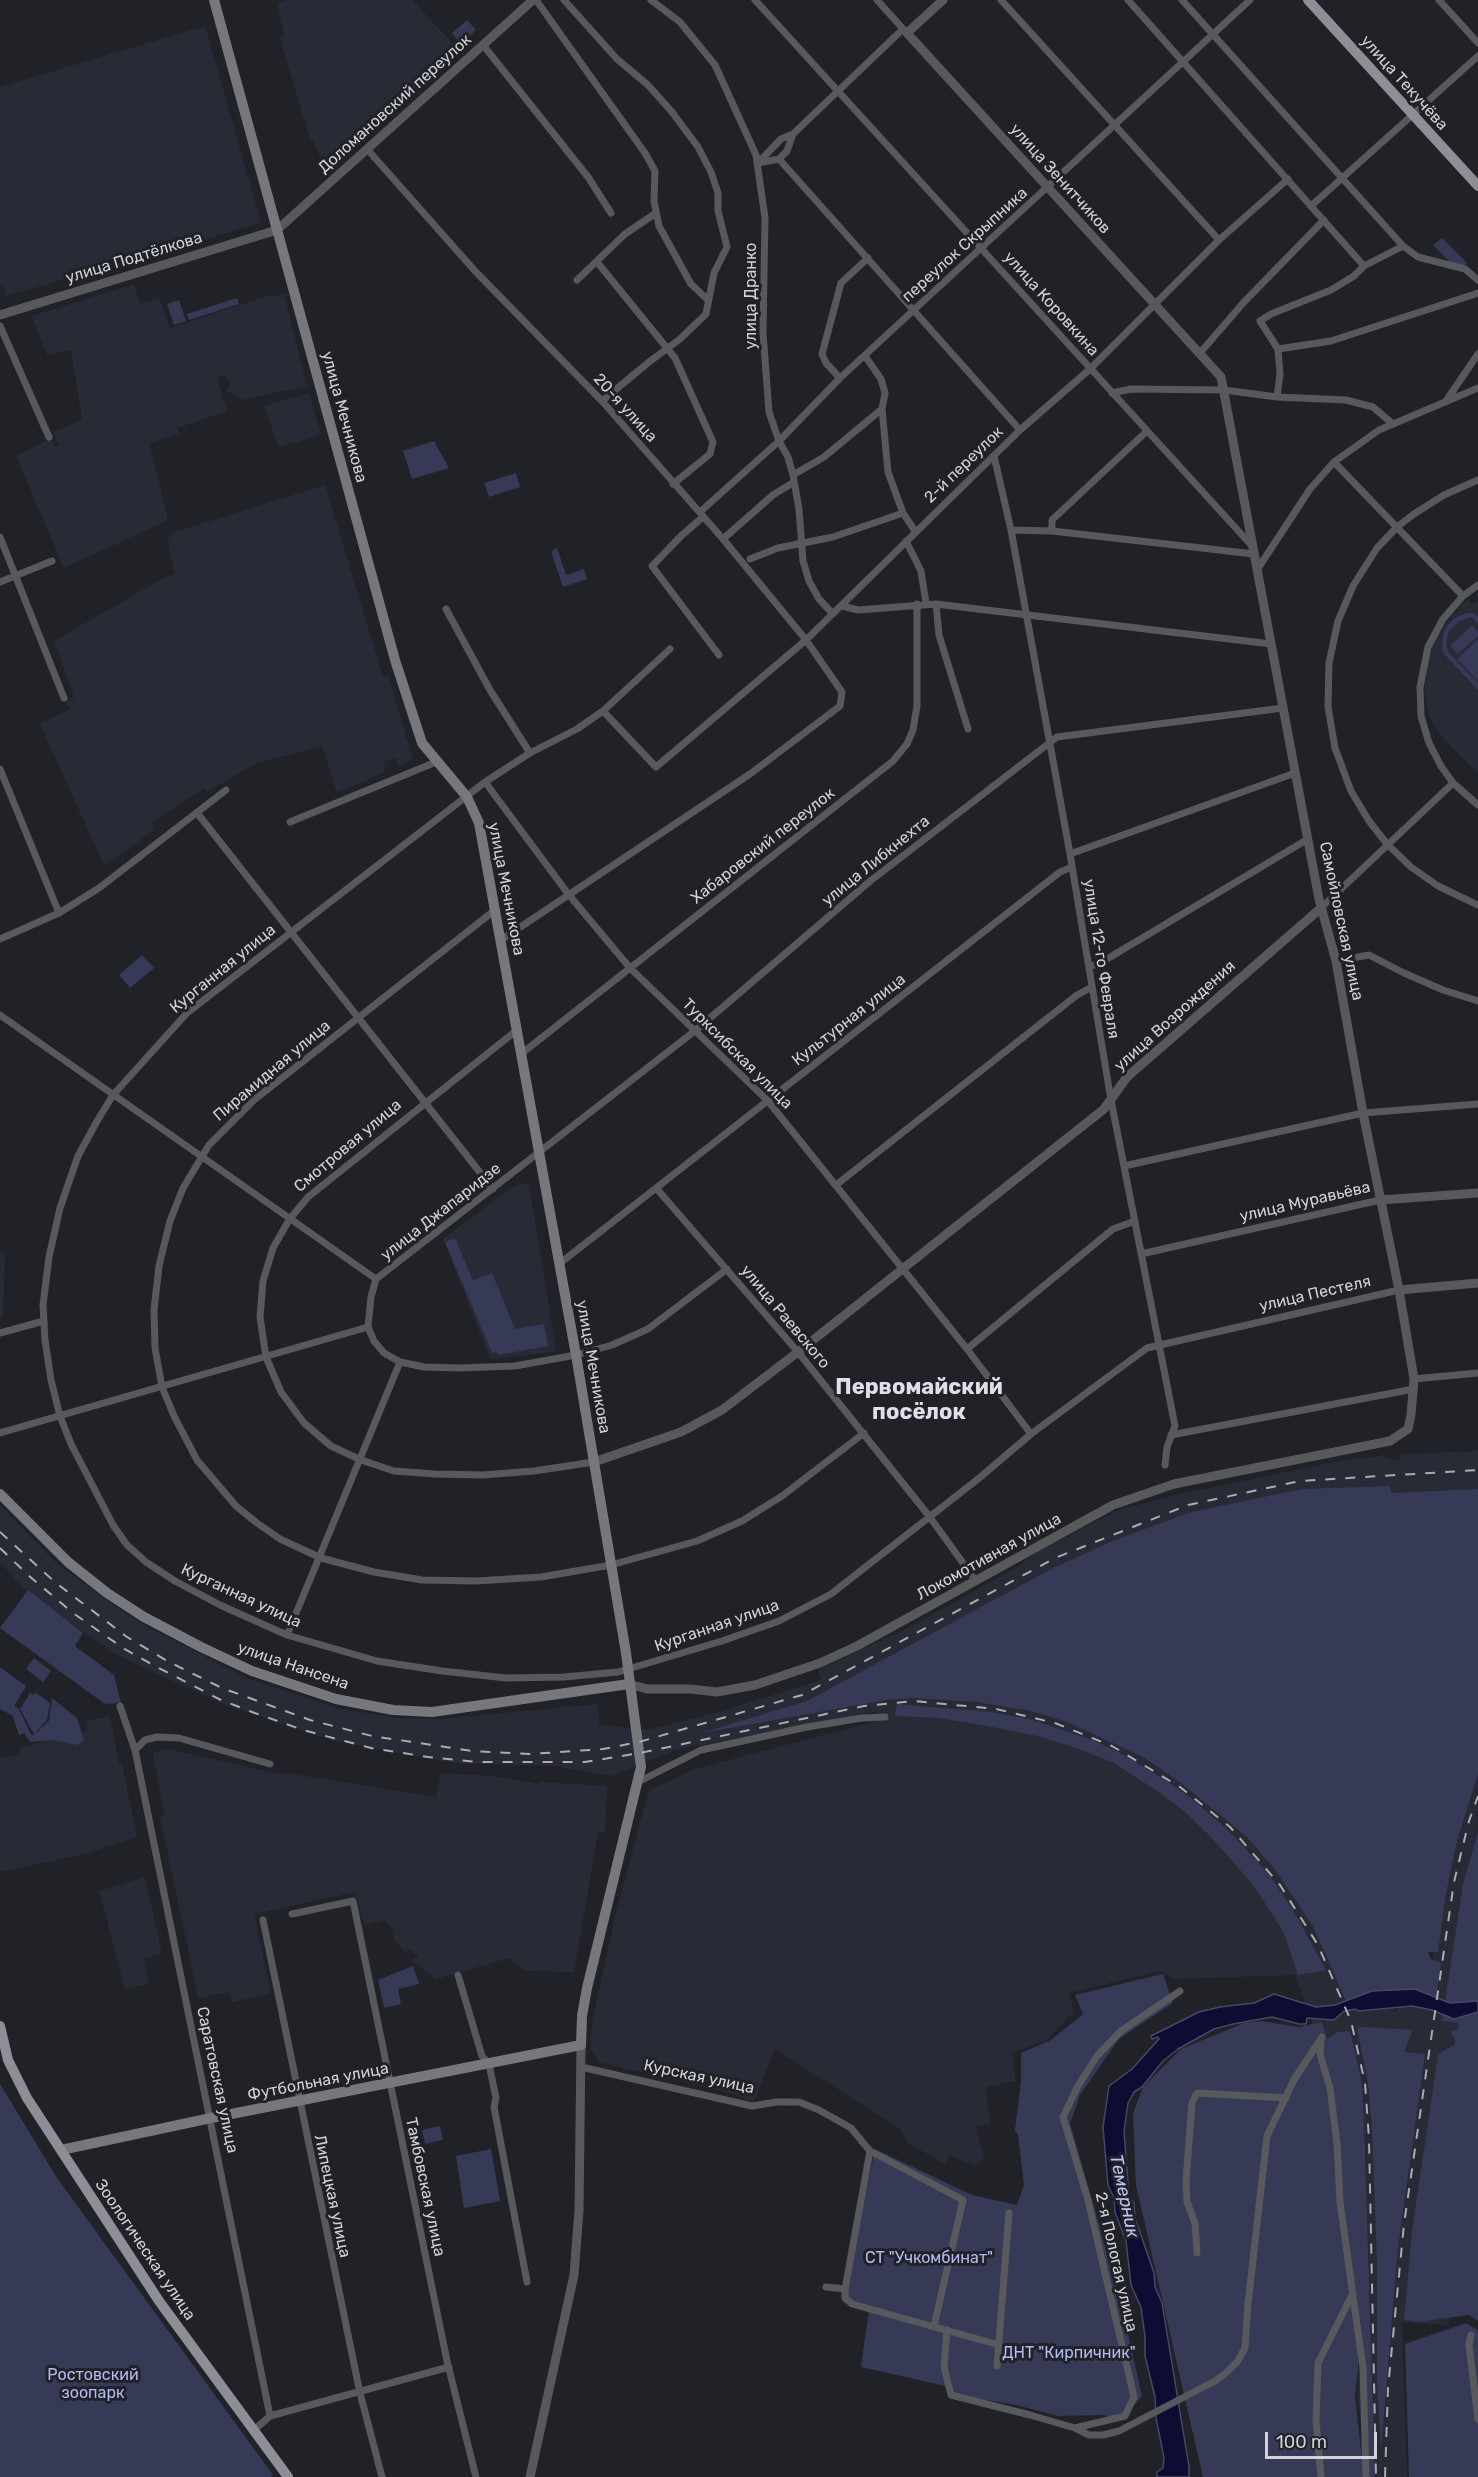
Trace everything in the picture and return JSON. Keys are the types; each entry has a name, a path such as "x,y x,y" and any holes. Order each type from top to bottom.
{"main road":[{"name":"улица Мечникова","path":"214,0 395,660 422,743 467,797 479,823 594,1462 639,1747 638,1782"},
{"name":"улица Текучёва","path":"1308,0 1478,186"},
{"name":"улица Нансена","path":"0,1494 68,1562 107,1593 144,1617 252,1671 336,1699 393,1710 432,1712 629,1684"},
{"path":"581,2045 582,2016 591,1967 638,1782"},
{"name":"Зоологическая улица","path":"0,2026 8,2060 15,2076 61,2150 159,2301 288,2477"},
{"name":"Футбольная улица","path":"61,2150 581,2045"}],"street":[{"name":"Доломановский переулок","path":"277,230 534,0"},
{"path":"534,0 645,153 655,171 656,213 659,226 691,284 707,299"},
{"path":"564,0 617,58 648,85 672,112 704,157 718,193 718,211 727,247 714,273 707,299 706,314 690,331 602,401"},
{"name":"улица Дранко","path":"651,0 680,22 715,65 758,163 765,218 763,333 769,412 779,441 788,457 799,509 801,545 809,581 819,599 833,614"},
{"name":"улица Коровкина","path":"755,0 982,247 1254,551"},
{"name":"улица Зенитчиков","path":"877,0 1221,377"},
{"path":"758,163 779,159 787,151 793,135 837,91 943,0"},
{"path":"1001,0 1219,240"},
{"path":"1128,0 1364,266"},
{"path":"1182,0 1403,246 1418,257 1465,269 1478,280"},
{"name":"переулок Скрыпника","path":"719,655 652,566 840,378 1250,0"},
{"path":"1439,0 1478,43"},
{"path":"483,45 588,177 611,213"},
{"path":"1311,206 1478,56"},
{"path":"758,163 781,139 793,135"},
{"name":"20-я улица","path":"367,149 476,271 602,401 723,539 806,640 842,692 842,700 834,711 750,774 569,895"},
{"path":"779,159 1020,430"},
{"name":"2-й переулок","path":"603,711 656,768 806,640 1020,430 1090,369 1219,240 1288,178"},
{"path":"577,280 625,234 656,213"},
{"path":"1200,353 1244,302 1324,220"},
{"name":"улица Подтёлкова","path":"0,315 277,230"},
{"path":"1277,397 1280,374 1278,349 1260,321 1284,308 1330,290 1354,276 1364,266 1403,246"},
{"path":"840,378 826,363 822,354 841,283 868,258"},
{"path":"597,262 682,368 713,442 710,454 673,484"},
{"path":"1278,349 1331,341 1478,292"},
{"path":"0,326 49,437"},
{"path":"1446,401 1478,354"},
{"path":"865,356 881,379 885,393 882,410 888,472 903,513 915,531"},
{"name":"Самойловская улица","path":"1221,377 1321,908 1336,961 1363,1113 1399,1290 1414,1384 1408,1429 1390,1441 1369,1447"},
{"path":"1257,570 1304,497 1334,462 1355,446 1393,424 1478,388"},
{"path":"1112,393 1131,389 1224,390 1277,397 1346,400 1373,407 1393,424"},
{"path":"723,539 773,495 882,410"},
{"path":"1052,531 1052,520 1147,431"},
{"name":"улица 12-го Февраля","path":"994,456 1011,530 1070,854 1111,1100 1160,1344 1174,1426 1165,1465"},
{"path":"1334,462 1463,596"},
{"path":"1478,480 1444,495 1397,527 1377,548 1353,586 1338,621 1329,663 1329,707 1335,748 1351,791 1369,821 1411,867 1438,886 1478,905"},
{"path":"750,559 778,548 833,537 903,513"},
{"path":"1011,530 1052,531 1254,551"},
{"path":"0,537 64,698"},
{"path":"906,541 921,571 926,603"},
{"path":"0,582 52,561"},
{"path":"1478,585 1463,596 1443,619 1431,640 1424,662 1420,687 1421,716 1429,743 1440,766 1453,783 1478,805"},
{"path":"842,606 858,610 926,603 1027,617 1271,644"},
{"name":"Хабаровский переулок","path":"521,1054 893,761 908,744 917,706 917,604"},
{"path":"936,604 939,635 968,729"},
{"path":"446,609 490,690 530,753"},
{"name":"Курганная улица","path":"670,649 603,711 578,729 530,753 485,782 187,1013 113,1095 78,1156 60,1208 43,1305 51,1380 60,1416 99,1501 127,1545 146,1562 175,1581 220,1605 287,1635 377,1661 506,1678 553,1677 628,1670 779,1621 831,1594 978,1479 1031,1434"},
{"name":"улица Либкнехта","path":"538,1153 696,1030 868,882 1050,742 1066,734 1283,708"},
{"path":"290,822 436,762"},
{"path":"0,769 59,913"},
{"path":"1070,854 1295,773"},
{"name":"Турксибская улица","path":"485,782 569,895 630,968 768,1101 967,1349 1031,1434"},
{"name":"улица Возрождения","path":"798,1352 1104,1108 1127,1077 1321,908 1387,843 1453,783"},
{"path":"0,939 59,913 99,888 198,814 226,790"},
{"path":"198,814 493,1189"},
{"path":"1089,967 1102,962 1308,839"},
{"name":"Культурная улица","path":"559,1263 657,1189 1060,872 1072,867"},
{"path":"501,940 569,895"},
{"name":"Пирамидная улица","path":"495,910 254,1100 226,1125 201,1156 176,1204 159,1266 154,1310 155,1348 162,1387 197,1460 236,1506 280,1539 321,1558 374,1572 422,1580 541,1577 611,1565 697,1541 742,1521 782,1496 864,1433"},
{"path":"1336,961 1370,955 1404,974 1443,990 1478,1000"},
{"path":"836,1185 1077,995 1092,987"},
{"path":"0,1016 376,1279"},
{"name":"Смотровая улица","path":"517,1030 308,1197 289,1220 273,1248 263,1281 260,1317 266,1357 281,1392 304,1423 331,1446 361,1460 394,1471 473,1475 534,1471 594,1462 638,1448 692,1426 722,1410 798,1352"},
{"path":"1124,1166 1363,1113 1478,1104"},
{"name":"улица Джапаридзе","path":"368,1327 371,1297 376,1279 538,1153"},
{"name":"улица Раевского","path":"657,1189 798,1352 864,1433 976,1581"},
{"name":"улица Муравьёва","path":"1141,1254 1380,1200 1478,1193"},
{"path":"967,1349 1113,1229 1135,1221"},
{"path":"0,1433 368,1327 374,1341 384,1353 400,1362 424,1367 515,1366 576,1355 612,1345 648,1329 727,1269"},
{"name":"улица Пестеля","path":"1031,1434 1136,1354 1160,1344 1399,1290 1478,1283"},
{"path":"0,1333 44,1321"},
{"path":"287,1635 321,1558 400,1362"},
{"path":"1171,1435 1414,1384 1478,1373"},
{"name":"Локомотивная улица","path":"629,1684 647,1689 690,1689 717,1692 756,1685 820,1663 857,1646 1125,1500 1174,1484 1369,1447"},
{"name":"Саратовская улица","path":"120,1706 135,1750 270,2416"},
{"path":"638,1782 701,1750 807,1727 862,1718 885,1717"},
{"path":"135,1750 145,1740 157,1737 179,1738 270,1764"},
{"name":"Тамбовская улица","path":"292,1914 353,1900 449,2367 476,2477"},
{"name":"Липецкая улица","path":"263,1920 298,2101 360,2393 382,2477"},
{"path":"458,1975 482,2055 489,2064 496,2098 494,2108 527,2282"},
{"name":"2-я Пологая улица","path":"947,2330 944,2367 951,2395 1075,2428 1125,2416 1134,2397 1088,2200 1063,2117 1078,2085 1097,2056 1121,2031 1180,1990"},
{"path":"1075,2428 1089,2435 1103,2435 1119,2431 1226,2373 1237,2362 1245,2348 1267,2136 1295,2078 1322,2037 1320,2054 1330,2088 1338,2143 1340,2202 1363,2367 1366,2477"},
{"path":"530,2477 574,2275 579,2210 581,2045"},
{"name":"Курская улица","path":"581,2067 752,2106 777,2102 799,2102 851,2128 870,2151 963,2200 934,2326"},
{"path":"1197,2253 1195,2223 1187,2202 1186,2180 1192,2103 1197,2093 1286,2098"},
{"path":"870,2151 845,2298 852,2304 999,2345"},
{"path":"996,2366 1009,2213"},
{"path":"826,2287 845,2289"},
{"path":"1321,2477 1316,2421 1318,2363 1353,2293"},
{"path":"1471,2336 1478,2419"},
{"path":"254,2430 270,2416 449,2367"}],"shaded area":[{"path":"286,0 412,0 458,49 412,93 409,90 326,170 310,139 280,38 285,36 277,3"},
{"path":"205,26 261,223 6,296 3,286 0,286 0,87"},
{"path":"134,284 140,304 159,298 170,328 273,294 275,297 284,294 307,386 241,400 226,390 230,384 226,375 217,377 227,411 178,428 179,434 149,443 168,520 64,568 16,456 52,439 55,447 59,445 53,432 82,420 71,350 47,355 32,316"},
{"path":"309,393 321,435 279,447 264,406"},
{"path":"325,485 383,677 388,675 413,759 398,766 396,758 384,762 385,772 337,793 322,746 255,764 207,792 204,788 151,823 155,830 104,865 40,724 70,709 66,702 74,697 54,641 165,577 175,574 167,538 173,536 172,533"},
{"path":"1467,599 1472,604 1478,600 1478,773 1434,726 1428,713 1424,689 1434,642 1447,622"},
{"path":"529,1184 556,1349 554,1352 495,1359 490,1358 443,1239 513,1187"},
{"path":"0,1251 5,1254 3,1318 0,1319"},
{"path":"1478,1451 1478,1498 1132,1702 1382,1984 1394,2012 1431,1977 1453,1793 1478,1724 1477,2012 1448,2325 1402,2322 1407,2477 1368,2477 1357,2395 1363,2319 1320,2045 1295,1975 1176,1979 1159,1971 1069,1993 1074,2012 1046,2040 1012,2053 1016,2081 986,2087 990,2124 976,2126 984,2158 974,2166 949,2155 945,2164 908,2143 899,2128 775,2049 754,2102 733,2094 599,2062 590,2048 592,2024 614,1920 649,1790 695,1769 892,1717 873,1712 675,1750 611,1776 555,1766 454,1763 331,1740 220,1703 116,1654 45,1606 0,1563 0,1505 55,1562 117,1608 149,1628 251,1680 336,1708 399,1718 439,1719 598,1704 599,1724 647,1730 719,1712 821,1680 818,1670 908,1628 1014,1569 1035,1553 1119,1510 1184,1493 1339,1461 1382,1456 1390,1460 1400,1459 1401,1454"},
{"path":"110,1716 137,1837 84,1854 0,1872 0,1758 20,1754 19,1748 87,1731 86,1721"},
{"path":"168,1749 284,1775 286,1773 436,1797 441,1773 493,1776 538,1784 541,1782 607,1786 605,1833 598,1832 574,1972 526,1971 509,1958 436,1979 411,1960 419,1957 409,1949 406,1952 394,1940 393,1929 384,1920 364,1925 356,1892 254,1914 271,1993 232,2002 230,1992 198,1998 160,1816 164,1815 153,1752"},
{"path":"145,1877 162,1954 144,1958 149,1984 125,1989 99,1891"}],"green space":[{"path":"467,20 476,30 461,44 452,33"},
{"path":"1442,238 1467,263 1465,266 1452,264 1433,245"},
{"path":"237,298 239,304 189,320 187,314"},
{"path":"179,300 186,321 174,325 167,304"},
{"path":"434,441 449,468 412,479 403,451"},
{"path":"516,473 520,487 489,497 484,483"},
{"path":"557,548 566,575 584,569 587,579 563,587 551,551"},
{"path":"1474,613 1478,617 1478,624 1472,617 1459,621 1449,631 1446,644 1448,652 1478,683 1478,690 1442,649 1443,634 1448,625 1456,617"},
{"path":"1472,625 1478,632 1478,636 1458,654 1450,646"},
{"path":"1478,639 1478,681 1457,659"},
{"path":"142,955 154,968 130,988 119,975"},
{"path":"455,1238 473,1281 492,1273 515,1329 544,1324 548,1346 498,1355 496,1351 492,1353 445,1242"},
{"path":"1390,1486 1392,1493 1478,1489 1478,1774 1457,1841 1445,1898 1438,1952 1428,1952 1431,1959 1441,1963 1436,1998 1372,1991 1346,2001 1313,1926 1273,1867 1247,1837 1181,1783 1145,1758 1067,1722 1031,1711 977,1702 913,1698 886,1700 702,1733 807,1701 1053,1568 1117,1539 1192,1512 1302,1489"},
{"path":"28,1590 83,1633 75,1646 114,1675 121,1703 105,1704 0,1628"},
{"path":"34,1658 51,1671 43,1682 26,1669"},
{"path":"0,1667 26,1686 14,1706 18,1708 32,1736 49,1721 52,1698 77,1718 84,1740 77,1745 53,1740 30,1742 24,1733 19,1735 13,1716 0,1709"},
{"path":"30,1693 33,1695 36,1693 50,1703 47,1720 34,1734 20,1709"},
{"path":"897,1704 991,1712 1029,1719 1095,1741 1164,1779 1191,1798 1227,1829 1268,1873 1292,1908 1326,1970 1298,1975 1283,1931 1254,1886 1212,1838 1185,1812 1159,1792 1112,1762 1037,1736 939,1718 895,1716"},
{"path":"1478,1832 1478,2321 1469,2315 1419,2322 1404,2320 1412,2231 1438,2055 1455,2044 1451,2032 1458,2030 1459,2023 1442,2021 1443,2014 1454,2019 1463,2003 1445,2002 1463,1884"},
{"path":"413,1966 419,1984 398,1989 401,2004 384,2008 378,1980"},
{"path":"1163,1974 1173,2003 1119,2039 1080,2095 1070,2123 1120,2298 1142,2396 1123,2418 1102,2415 1058,2416 1016,2405 951,2394 950,2387 861,2367 869,2310 843,2302 875,2149 972,2195 1017,2205 1024,2185 1018,2135 1015,2130 1021,2081 1021,2053 1051,2040 1083,2014 1075,1995"},
{"path":"1261,2021 1299,2027 1322,2022 1327,2039 1338,2032 1350,2031 1362,2084 1375,2477 1367,2477 1360,2348 1355,2396 1364,2477 1203,2477 1136,2185 1133,2114 1143,2087 1181,2049 1244,2023"},
{"path":"1357,2028 1413,2030 1404,2052 1425,2054 1398,2247 1381,2449 1377,2381 1377,2263 1372,2128 1368,2083"},
{"name":"Ростовский зоопарк","path":"0,2084 57,2178 273,2475 271,2477 0,2477"},
{"path":"440,2126 443,2140 425,2144 422,2130"},
{"path":"491,2149 500,2201 464,2208 456,2156"},
{"path":"1466,2323 1478,2330 1478,2477 1409,2477 1405,2344"}],"water":[{"name":"Темерник","path":"1415,1989 1450,2003 1478,2001 1478,2012 1454,2019 1432,2010 1412,2006 1344,2011 1334,2020 1307,2018 1306,2024 1272,2017 1233,2024 1214,2029 1178,2049 1163,2061 1142,2087 1134,2092 1128,2103 1124,2131 1129,2196 1134,2203 1135,2218 1154,2273 1155,2287 1162,2303 1189,2467 1189,2477 1157,2477 1157,2472 1163,2468 1164,2458 1156,2418 1155,2397 1145,2356 1141,2307 1131,2285 1126,2241 1108,2185 1103,2127 1109,2086 1132,2069 1159,2039 1158,2037 1152,2039 1151,2036 1199,2012 1254,2003 1274,1994 1316,2007 1335,2005 1372,1991"}],"railway":[{"path":"0,1532 56,1583 127,1637 169,1662 222,1688 310,1720 372,1736 472,1751 531,1754 603,1749 639,1742 802,1695 1055,1558 1188,1505 1300,1481 1478,1470"},
{"path":"0,1548 73,1613 123,1648 153,1665 221,1700 252,1712 303,1730 371,1748 478,1762 585,1762 640,1753 864,1706 914,1701 996,1709 1055,1723 1112,1746 1180,1787 1230,1827 1280,1885 1318,1945 1351,2021 1365,2083 1369,2139 1376,2477"},
{"path":"1385,2477 1388,2388 1404,2224 1454,1882 1469,1821 1478,1796"}],"district":[{"name":"Первомайский посёлок","path":"919,1400"}],"park label":[{"name":"СТ \"Учкомбинат\"","path":"929,2258"},
{"name":"ДНТ \"Кирпичник\"","path":"1069,2353"}]}
